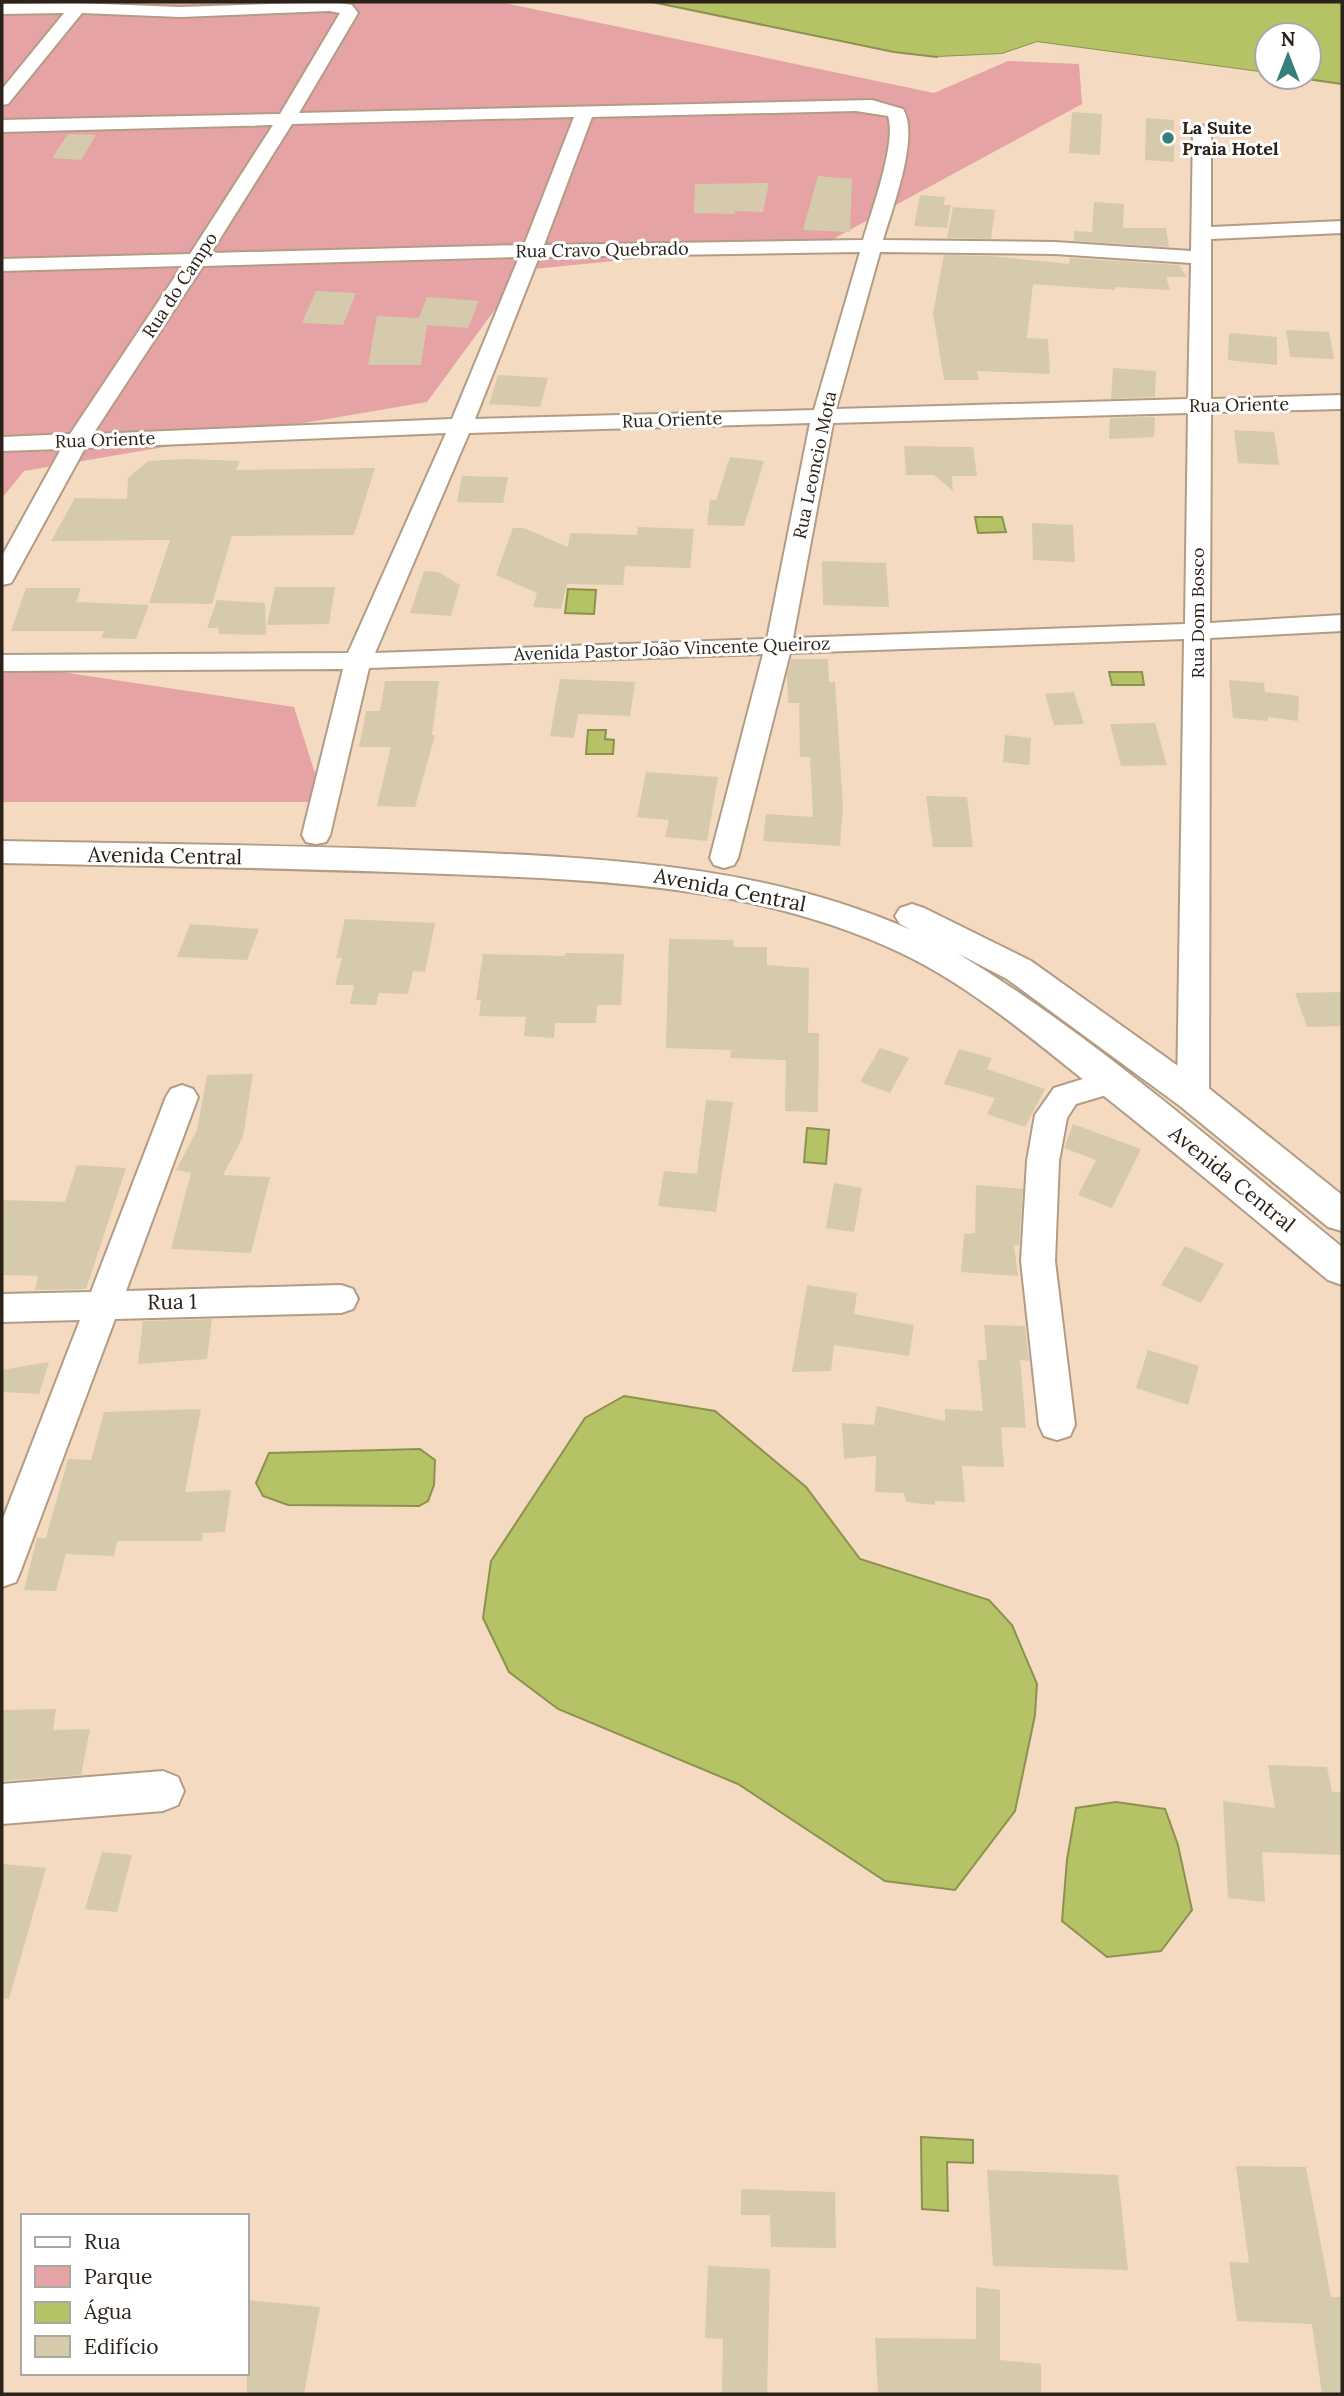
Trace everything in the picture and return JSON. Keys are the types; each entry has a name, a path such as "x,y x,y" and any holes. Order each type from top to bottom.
{"main road":[{"name":"Avenida Central","path":"2,830 316,835 574,843 724,858 816,880 906,913 1019,970 1193,1096 1342,1216"},
{"name":"Avenida Central","path":"2,852 549,867 649,874 737,887 819,907 914,945 968,975 1042,1027 1112,1082 1342,1269"}],"street":[{"name":"Rua do Campo","path":"2,578 77,441 255,171 326,57 349,13 346,9 329,6 180,12 77,8"},
{"path":"2,9 77,8"},
{"path":"2,100 77,8"},
{"name":"Rua Leoncio Mota","path":"2,126 856,105 890,110 899,117 892,174 823,416 779,644 724,858"},
{"path":"316,835 358,661 494,348 584,112"},
{"name":"Rua Dom Bosco","path":"1193,1096 1202,131"},
{"name":"Rua Cravo Quebrado","path":"2,265 532,251 1201,245 1342,227"},
{"name":"Rua Oriente","path":"2,444 459,426 1342,402"},
{"name":"Avenida Pastor João Vincente Queiroz","path":"2,663 358,661 1199,631 1342,623"},
{"path":"1057,1425 1038,1261 1043,1161 1051,1115 1065,1096 1112,1082"},
{"path":"2,1570 182,1097"},
{"name":"Rua 1","path":"2,1308 341,1298"},
{"path":"2,1804 163,1791"}],"green space":[{"path":"2,2 500,2 934,93 1008,61 1079,64 1082,104 833,239 524,270 427,402 24,471 2,498"},
{"path":"2,663 294,707 324,802 2,802"}],"water":[{"path":"652,2 1342,2 1342,84 1323,81 1323,21 1253,21 1253,71 1037,42 1002,54 937,57 894,52"},
{"path":"975,517 1002,517 1006,532 978,533"},
{"path":"568,589 596,590 594,614 565,613"},
{"path":"1109,672 1142,672 1144,685 1112,685"},
{"path":"588,730 606,730 605,739 614,740 613,754 586,754"},
{"path":"807,1128 829,1130 826,1164 804,1162"},
{"path":"624,1396 715,1411 806,1487 860,1559 989,1600 1012,1625 1037,1684 1035,1715 1015,1811 955,1890 885,1881 738,1784 558,1709 509,1672 483,1618 491,1561 585,1418"},
{"path":"420,1449 435,1460 434,1485 428,1501 419,1506 288,1505 263,1496 256,1483 269,1453"},
{"path":"1116,1802 1165,1809 1178,1845 1192,1910 1161,1951 1107,1957 1062,1921 1067,1860 1076,1808"},
{"path":"921,2137 973,2140 973,2163 947,2162 948,2211 922,2209"}],"pier":[{"path":"1037,42 1253,71 1253,75 1037,46 1003,57 942,60 937,57 1002,54"}],"building":[{"path":"1072,112 1102,114 1100,155 1069,153"},
{"path":"1146,118 1174,120 1174,162 1145,160"},
{"path":"68,134 96,135 81,160 52,158"},
{"path":"818,176 852,179 850,232 803,230"},
{"path":"769,183 763,212 694,213 695,184"},
{"path":"920,195 945,197 944,205 951,205 947,228 914,226"},
{"path":"1094,202 1124,204 1123,228 1166,228 1169,247 1074,241 1074,231 1092,232"},
{"path":"953,207 995,210 991,239 947,238"},
{"path":"944,255 990,256 1069,264 1070,258 1179,265 1187,277 1166,277 1170,290 1115,287 1115,290 1033,284 1027,338 1048,339 1050,374 977,371 979,380 944,380 933,313"},
{"path":"316,291 356,293 343,325 302,323"},
{"path":"427,297 479,301 468,328 427,325 421,365 368,365 377,316 419,318"},
{"path":"1286,330 1329,332 1334,359 1290,357"},
{"path":"1229,333 1277,337 1277,365 1228,360"},
{"path":"1113,368 1156,371 1155,397 1111,399"},
{"path":"498,375 548,378 540,407 489,404"},
{"path":"1155,417 1154,437 1109,439 1110,418"},
{"path":"1234,430 1274,432 1279,465 1238,463"},
{"path":"904,446 973,447 977,476 952,476 953,491 934,475 906,475"},
{"path":"730,457 764,461 744,526 707,525 710,500 716,500"},
{"path":"148,461 240,461 236,470 375,468 354,535 232,536 212,604 149,603 170,540 51,541 75,498 127,499 128,478"},
{"path":"462,476 508,477 503,503 457,502"},
{"path":"1032,523 1073,525 1075,562 1033,560"},
{"path":"638,527 694,529 690,568 625,566 623,585 567,584 561,609 533,607 537,593 496,575 513,528 524,528 568,547 570,533 637,535"},
{"path":"822,561 886,563 889,607 823,605"},
{"path":"424,571 438,572 460,585 451,616 410,613"},
{"path":"275,587 335,587 329,624 267,625"},
{"path":"26,588 81,588 76,602 149,605 136,639 101,638 104,631 11,631"},
{"path":"217,600 265,603 266,635 219,634 218,628 207,628"},
{"path":"791,659 828,659 829,682 835,682 843,806 840,846 763,841 766,814 813,817 810,757 800,757 799,703 788,703 787,675"},
{"path":"560,679 635,682 630,716 578,714 574,738 550,736"},
{"path":"1229,680 1264,683 1265,692 1299,696 1298,721 1268,717 1268,721 1233,718"},
{"path":"385,681 439,681 432,735 435,735 415,807 377,806 391,747 359,747 366,711 380,711"},
{"path":"1074,692 1084,724 1054,725 1045,694"},
{"path":"1155,723 1167,765 1121,766 1110,724"},
{"path":"1005,735 1031,738 1029,765 1003,762"},
{"path":"646,772 718,777 707,841 665,837 669,820 637,817"},
{"path":"926,796 967,797 973,847 933,847"},
{"path":"345,919 435,923 425,972 413,971 408,994 379,993 376,1005 350,1004 354,985 335,985 342,958 336,958"},
{"path":"190,924 259,929 247,960 177,957"},
{"path":"669,939 734,940 733,947 767,947 767,965 809,968 808,1033 819,1033 818,1112 785,1111 786,1060 730,1058 731,1050 666,1048"},
{"path":"565,953 624,954 621,1005 597,1005 596,1023 555,1023 554,1038 524,1036 526,1017 479,1016 481,1000 476,1000 483,954 565,956"},
{"path":"1342,992 1342,1026 1307,1027 1295,993"},
{"path":"880,1048 909,1058 890,1093 860,1082"},
{"path":"959,1049 992,1058 987,1069 1045,1089 1025,1127 987,1114 995,1098 944,1084"},
{"path":"253,1074 243,1137 223,1175 270,1177 251,1253 171,1249 191,1173 176,1170 197,1130 207,1075"},
{"path":"706,1100 733,1102 716,1212 658,1206 664,1171 697,1174"},
{"path":"1073,1124 1141,1149 1112,1208 1078,1195 1096,1160 1064,1148"},
{"path":"77,1165 126,1168 86,1289 35,1290 38,1276 2,1275 2,1200 65,1202"},
{"path":"834,1183 862,1188 854,1232 826,1228"},
{"path":"976,1185 1023,1189 1019,1245 1014,1245 1018,1276 961,1272 964,1234 975,1233"},
{"path":"1185,1246 1224,1264 1201,1303 1161,1285"},
{"path":"807,1285 857,1293 854,1314 914,1325 909,1356 834,1345 831,1371 792,1372"},
{"path":"212,1319 207,1359 138,1364 143,1321"},
{"path":"984,1325 1025,1326 1029,1361 1020,1360 1026,1428 1001,1427 1004,1467 962,1466 965,1502 935,1501 935,1505 906,1502 904,1493 875,1492 876,1456 844,1459 842,1423 874,1425 877,1406 945,1421 945,1409 983,1411 978,1360 987,1360"},
{"path":"1148,1350 1199,1366 1188,1405 1136,1388"},
{"path":"49,1362 39,1394 2,1392 2,1370"},
{"path":"201,1409 185,1492 231,1490 225,1532 203,1533 202,1541 117,1541 114,1556 66,1554 56,1591 24,1590 37,1538 46,1538 68,1459 91,1460 104,1412"},
{"path":"56,1709 53,1730 90,1729 81,1775 2,1781 2,1710"},
{"path":"1268,1765 1327,1767 1332,1792 1342,1792 1342,1855 1262,1852 1265,1902 1228,1898 1223,1801 1275,1808"},
{"path":"102,1852 132,1855 117,1912 85,1909"},
{"path":"2,1864 46,1868 9,1999 2,1998"},
{"path":"1236,2166 1306,2167 1331,2297 1342,2297 1342,2394 1322,2394 1312,2324 1237,2321 1229,2262 1249,2263"},
{"path":"987,2170 1118,2175 1128,2270 993,2266"},
{"path":"741,2189 835,2192 836,2248 771,2247 770,2215 741,2215"},
{"path":"708,2266 770,2269 767,2394 722,2394 723,2339 705,2338"},
{"path":"976,2287 1000,2290 1000,2360 1041,2364 1041,2394 878,2394 875,2338 976,2339"},
{"path":"248,2300 320,2307 304,2394 247,2394"}],"place":[{"name":"La Suite Praia Hotel","path":"1168,138"}]}
